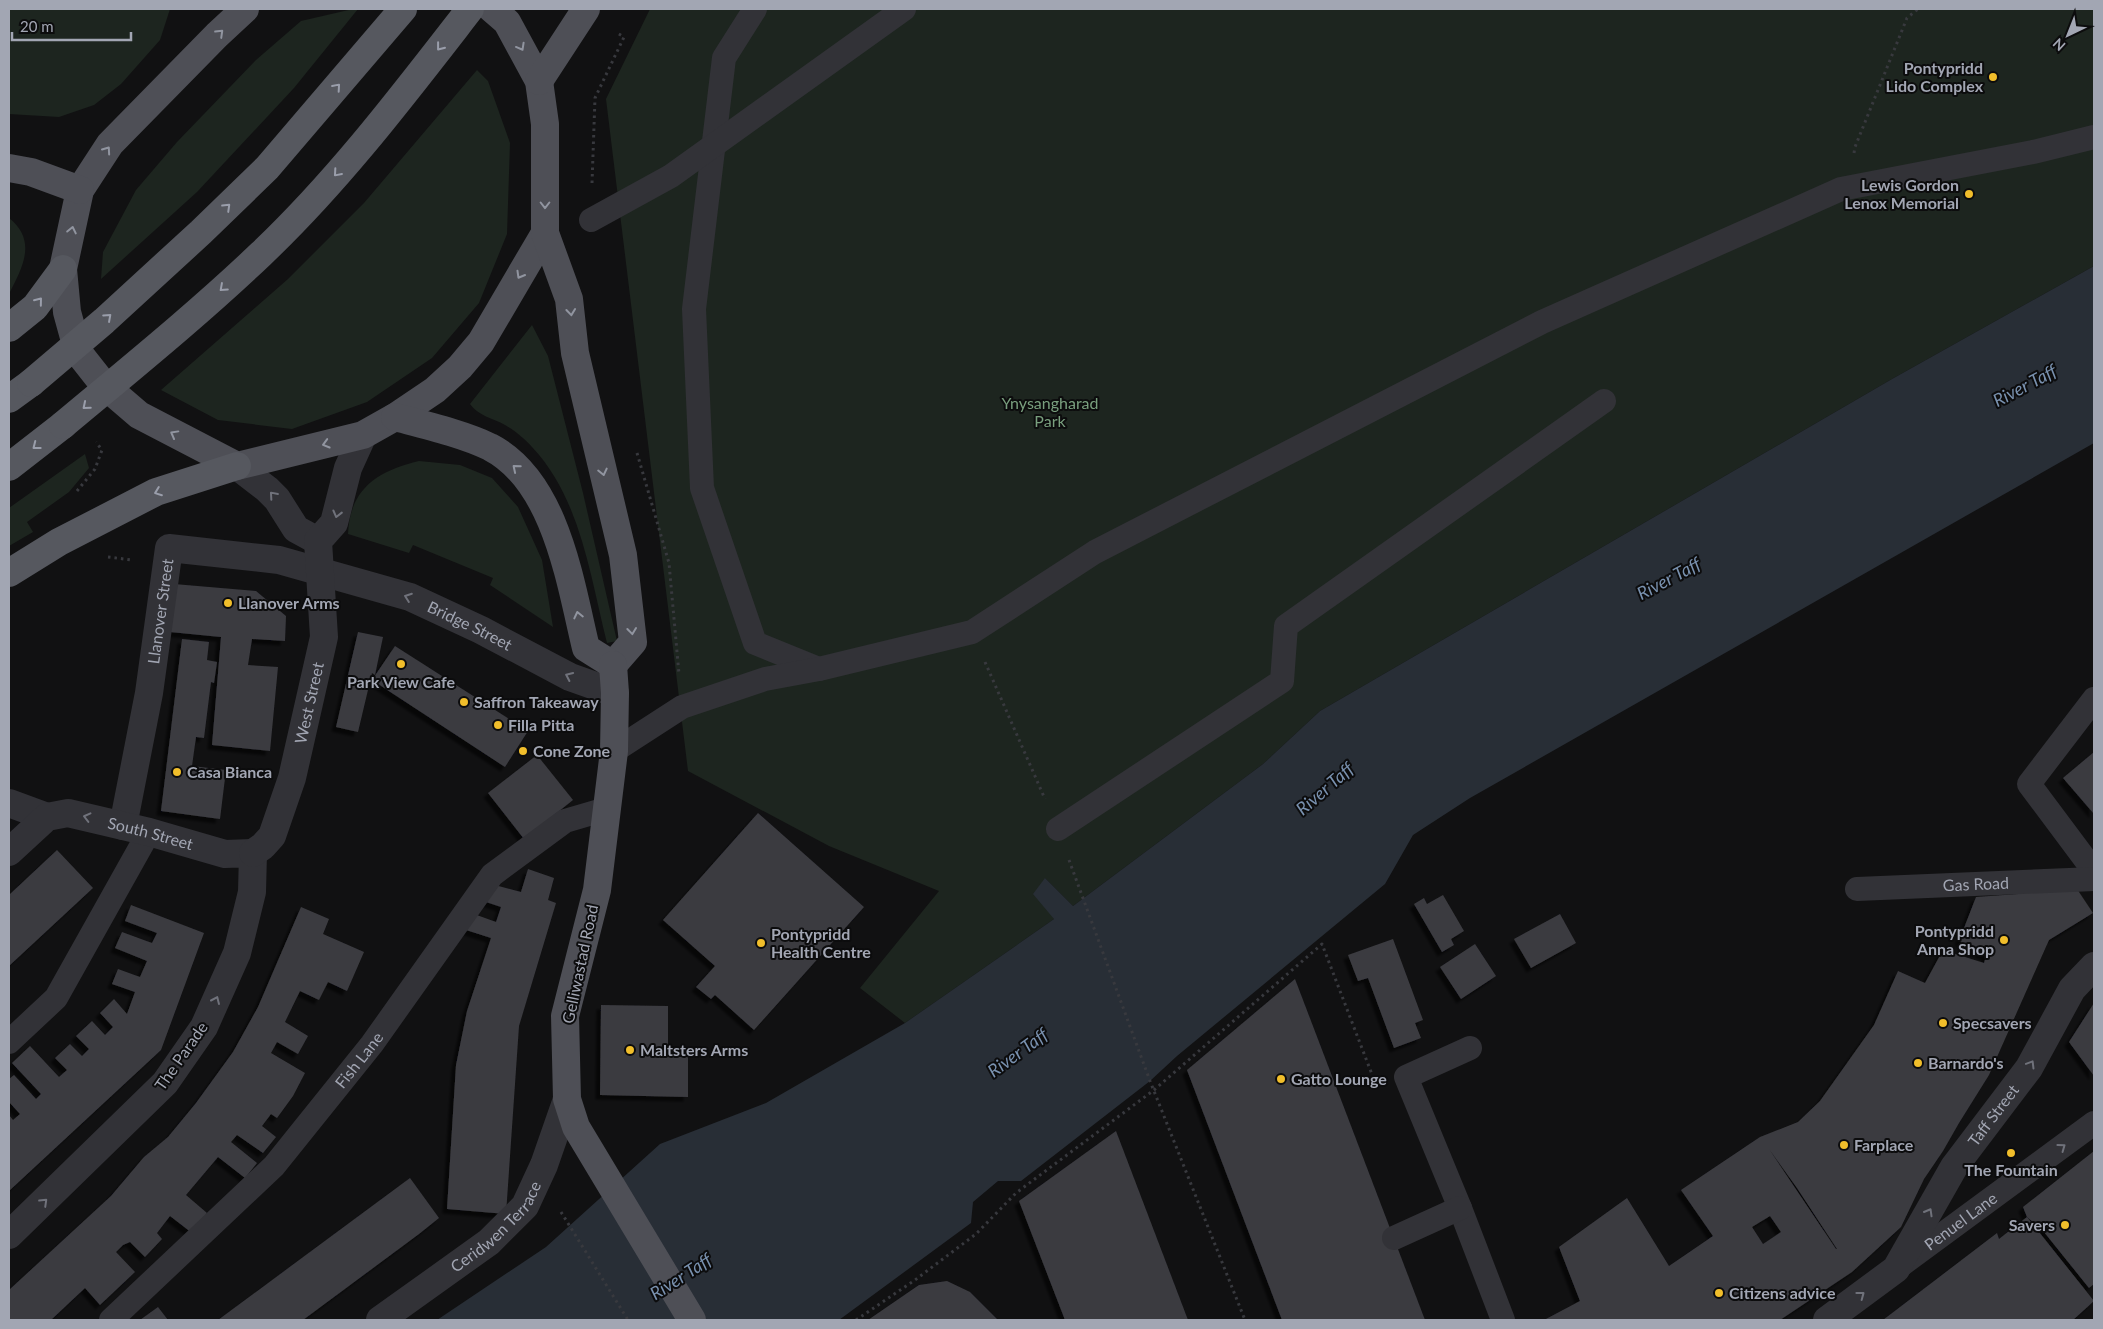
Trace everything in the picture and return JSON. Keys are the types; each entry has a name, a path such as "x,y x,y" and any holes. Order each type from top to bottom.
{"highway":[{"path":"9,399 31,383 111,314 201,232 267,168 403,9"},
{"path":"9,467 63,425 179,328 262,253 337,174 407,90 470,9"},
{"path":"9,328 35,307 63,269"},
{"path":"9,573 66,538 156,492 237,466"}],"main road":[{"path":"245,9 110,144 80,190 63,269 67,312 78,352 104,385 139,415 237,466 363,435 395,417 435,390 460,367 481,342 545,233"},
{"path":"395,417 438,429 491,448 521,471 537,492 555,530 586,648 613,665 633,642 623,556 575,352 569,299 545,233 545,124 539,81 507,22 492,9"},
{"path":"539,81 586,9"},
{"path":"9,168 30,172 80,190"},
{"name":"Gelliwastad Road","path":"613,665 615,693 614,751 596,890 565,1016 567,1099 576,1127 692,1320"}],"street":[{"path":"237,466 268,489 277,499 296,529 318,541 334,523 348,468 363,435"},
{"name":"West Street","path":"253,853 272,836 292,778 324,637 318,541"},
{"name":"Llanover Street","path":"136,829 149,693 169,548 279,560 319,570"},
{"name":"Bridge Street","path":"319,570 410,597 481,630 570,677 615,693"},
{"name":"South Street","path":"9,802 48,817 68,813 136,829 225,854 253,853"},
{"path":"17,844 48,817"},
{"name":"The Parade","path":"9,1236 165,1084 204,1027 237,953 252,892 253,853"},
{"name":"Taff Street","path":"1896,1269 1954,1167 2029,1068 2072,989 2094,966"},
{"name":"Ceridwen Terrace","path":"380,1320 488,1242 525,1206 544,1166 567,1099"},
{"name":"Penuel Lane","path":"1827,1320 1896,1269"}],"lane":[{"path":"754,9 724,58 694,309 702,488 755,643 820,669"},
{"path":"591,220 671,176 904,9"},
{"path":"614,751 682,707 765,678 820,669 972,632 1095,552 1542,322 1841,189 2033,152 2094,137"},
{"path":"1058,829 1282,681 1286,626 1604,401"},
{"path":"2094,699 2029,784 2094,870"},
{"name":"Fish Lane","path":"111,1320 274,1166 372,1044 492,875 565,821 606,809"},
{"path":"9,1042 56,998 136,829"},
{"name":"Gas Road","path":"1857,889 2094,879"},
{"path":"1470,1048 1406,1077 1460,1208 1503,1320"},
{"name":"Penuel Lane","path":"1896,1269 2094,1123"},
{"path":"1394,1238 1460,1208"}],"path":[{"path":"1850,187 1854,147 1907,18 1918,9"},
{"path":"591,220 595,98 624,38 617,33"},
{"path":"636,449 669,563 682,707"},
{"path":"102,556 137,561"},
{"path":"972,632 1058,829 1150,1081 1245,1320"},
{"path":"856,1320 916,1280 976,1234 1016,1193 1154,1090 1322,944 1374,1080"},
{"path":"556,1204 628,1320"}],"green space":[{"path":"9,9 170,9 160,40 121,84 94,105 59,117 9,114"},
{"path":"358,9 294,88 197,192 101,279 103,252 136,190 177,142 256,60 301,21"},
{"name":"Ynysangharad Park","path":"650,9 2094,9 2094,266 1892,379 1320,711 1263,764 1073,906 1045,878 1054,919 905,1023 860,988 939,891 829,846 688,771 606,99"},
{"path":"477,70 488,81 510,143 507,234 479,303 432,358 367,402 292,429 218,420 161,390 288,279 364,203"},
{"path":"9,218 18,227 23,236 25,255 19,274 9,294"},
{"path":"532,325 548,356 583,493 617,641 607,643 582,539 562,490 549,468 532,447 519,435 505,425 481,414 470,404"},
{"path":"85,454 89,468 69,492 27,522 33,532 9,546 9,508"},
{"path":"419,461 460,465 492,478 518,507 542,560 553,627 490,585 493,578 413,545 409,553 348,534 354,505 369,484 391,470"}],"water":[{"name":"River Taff","path":"2094,266 2094,443 1470,798 1413,835 1385,884 1177,1056 1150,1081 1021,1181 998,1181 973,1202 971,1223 839,1320 437,1320 546,1247 660,1144 766,1103 905,1023 1054,919 1033,894 1045,878 1073,906 1263,764 1320,711 1892,379"}],"building":[{"path":"174,584 256,591 286,616 285,641 252,639 248,665 278,667 270,751 212,745 221,637 170,632"},
{"path":"358,632 383,637 375,675 372,673 358,732 336,727"},
{"path":"182,639 209,642 207,660 217,662 214,683 211,682 204,738 196,737 192,766 226,770 220,819 161,811"},
{"path":"395,646 528,731 505,767 372,680"},
{"path":"2094,752 2094,814 2063,778"},
{"path":"537,755 573,800 524,839 488,793"},
{"name":"Pontypridd Health Centre","path":"758,813 864,907 754,1030 715,995 711,999 696,987 715,966 663,920"},
{"path":"57,850 93,888 9,966 9,895"},
{"path":"528,869 554,878 548,900 556,903 519,1026 506,1214 447,1209 456,1065 467,1011 491,938 466,930 474,914 496,922 501,907 483,901 491,884 521,892"},
{"path":"2075,886 2093,913 2049,940 1989,1075 1924,1179 1901,1227 1852,1272 1780,1320 1544,1320 1580,1301 1559,1247 1627,1198 1669,1266 1713,1236 1681,1190 1760,1137 1798,1122 1820,1101 1874,1025 1898,971 1925,983 1943,950 1984,963 1986,956 1959,941 1976,897 2018,894","holes":["1769,1149 1797,1188 1837,1249 1836,1249","1770,1216 1781,1232 1763,1244 1752,1227"]},
{"path":"1443,895 1464,931 1451,939 1454,945 1442,952 1414,904 1424,898 1427,904"},
{"path":"131,905 204,933 161,1050 9,1191 9,1115 13,1120 20,1114 9,1102 9,1079 14,1075 36,1099 41,1094 12,1063 30,1046 59,1077 67,1070 55,1058 70,1044 82,1056 89,1049 76,1036 92,1021 105,1035 113,1027 100,1013 114,999 127,1014 135,992 112,984 118,969 140,977 147,961 115,948 122,932 152,943 157,933 125,921"},
{"path":"301,907 329,919 323,934 364,952 347,991 328,982 319,1000 300,991 285,1022 308,1036 298,1054 277,1042 271,1053 305,1073 293,1096 277,1118 271,1114 262,1126 276,1137 263,1153 237,1135 231,1142 257,1163 245,1178 218,1157 186,1195 207,1213 192,1233 170,1216 157,1233 162,1239 145,1257 130,1242 123,1245 116,1252 135,1272 100,1305 85,1288 51,1320 9,1320 9,1290 111,1196 144,1157 168,1137 196,1103 233,1052 258,1007"},
{"path":"1560,914 1576,943 1531,968 1514,939"},
{"path":"1393,939 1423,1020 1415,1023 1421,1038 1394,1048 1368,978 1358,981 1348,955"},
{"path":"1475,944 1496,976 1461,999 1440,967"},
{"path":"1295,979 1425,1320 1282,1320 1187,1070"},
{"path":"2094,1003 2094,1076 2069,1042"},
{"path":"601,1005 668,1006 668,1057 688,1057 688,1097 600,1095"},
{"path":"1116,1131 1188,1320 1065,1320 1019,1201"},
{"name":"Savers","path":"2094,1151 2094,1284 2089,1288 2044,1232 2027,1217 2023,1207"},
{"path":"410,1178 439,1218 303,1320 218,1320"},
{"path":"2027,1217 2094,1301 2073,1320 1883,1320 1997,1233 1999,1239"},
{"path":"947,1281 970,1292 998,1320 868,1320 919,1285"},
{"path":"158,1307 168,1320 140,1320"}],"place":[{"name":"Pontypridd Lido Complex","path":"1993,77"},
{"name":"Lewis Gordon Lenox Memorial","path":"1969,194"},
{"name":"Llanover Arms","path":"228,603"},
{"name":"Park View Cafe","path":"401,664"},
{"name":"Saffron Takeaway","path":"464,702"},
{"name":"Filla Pitta","path":"498,725"},
{"name":"Cone Zone","path":"523,751"},
{"name":"Casa Bianca","path":"177,772"},
{"name":"Pontypridd Anna Shop","path":"2004,940"},
{"name":"Pontypridd Health Centre","path":"761,943"},
{"name":"Specsavers","path":"1943,1023"},
{"name":"Maltsters Arms","path":"630,1050"},
{"name":"Barnardo's","path":"1918,1063"},
{"name":"Gatto Lounge","path":"1281,1079"},
{"name":"Farplace","path":"1844,1145"},
{"name":"The Fountain","path":"2011,1153"},
{"name":"Savers","path":"2065,1225"},
{"name":"Citizens advice","path":"1719,1293"}]}
